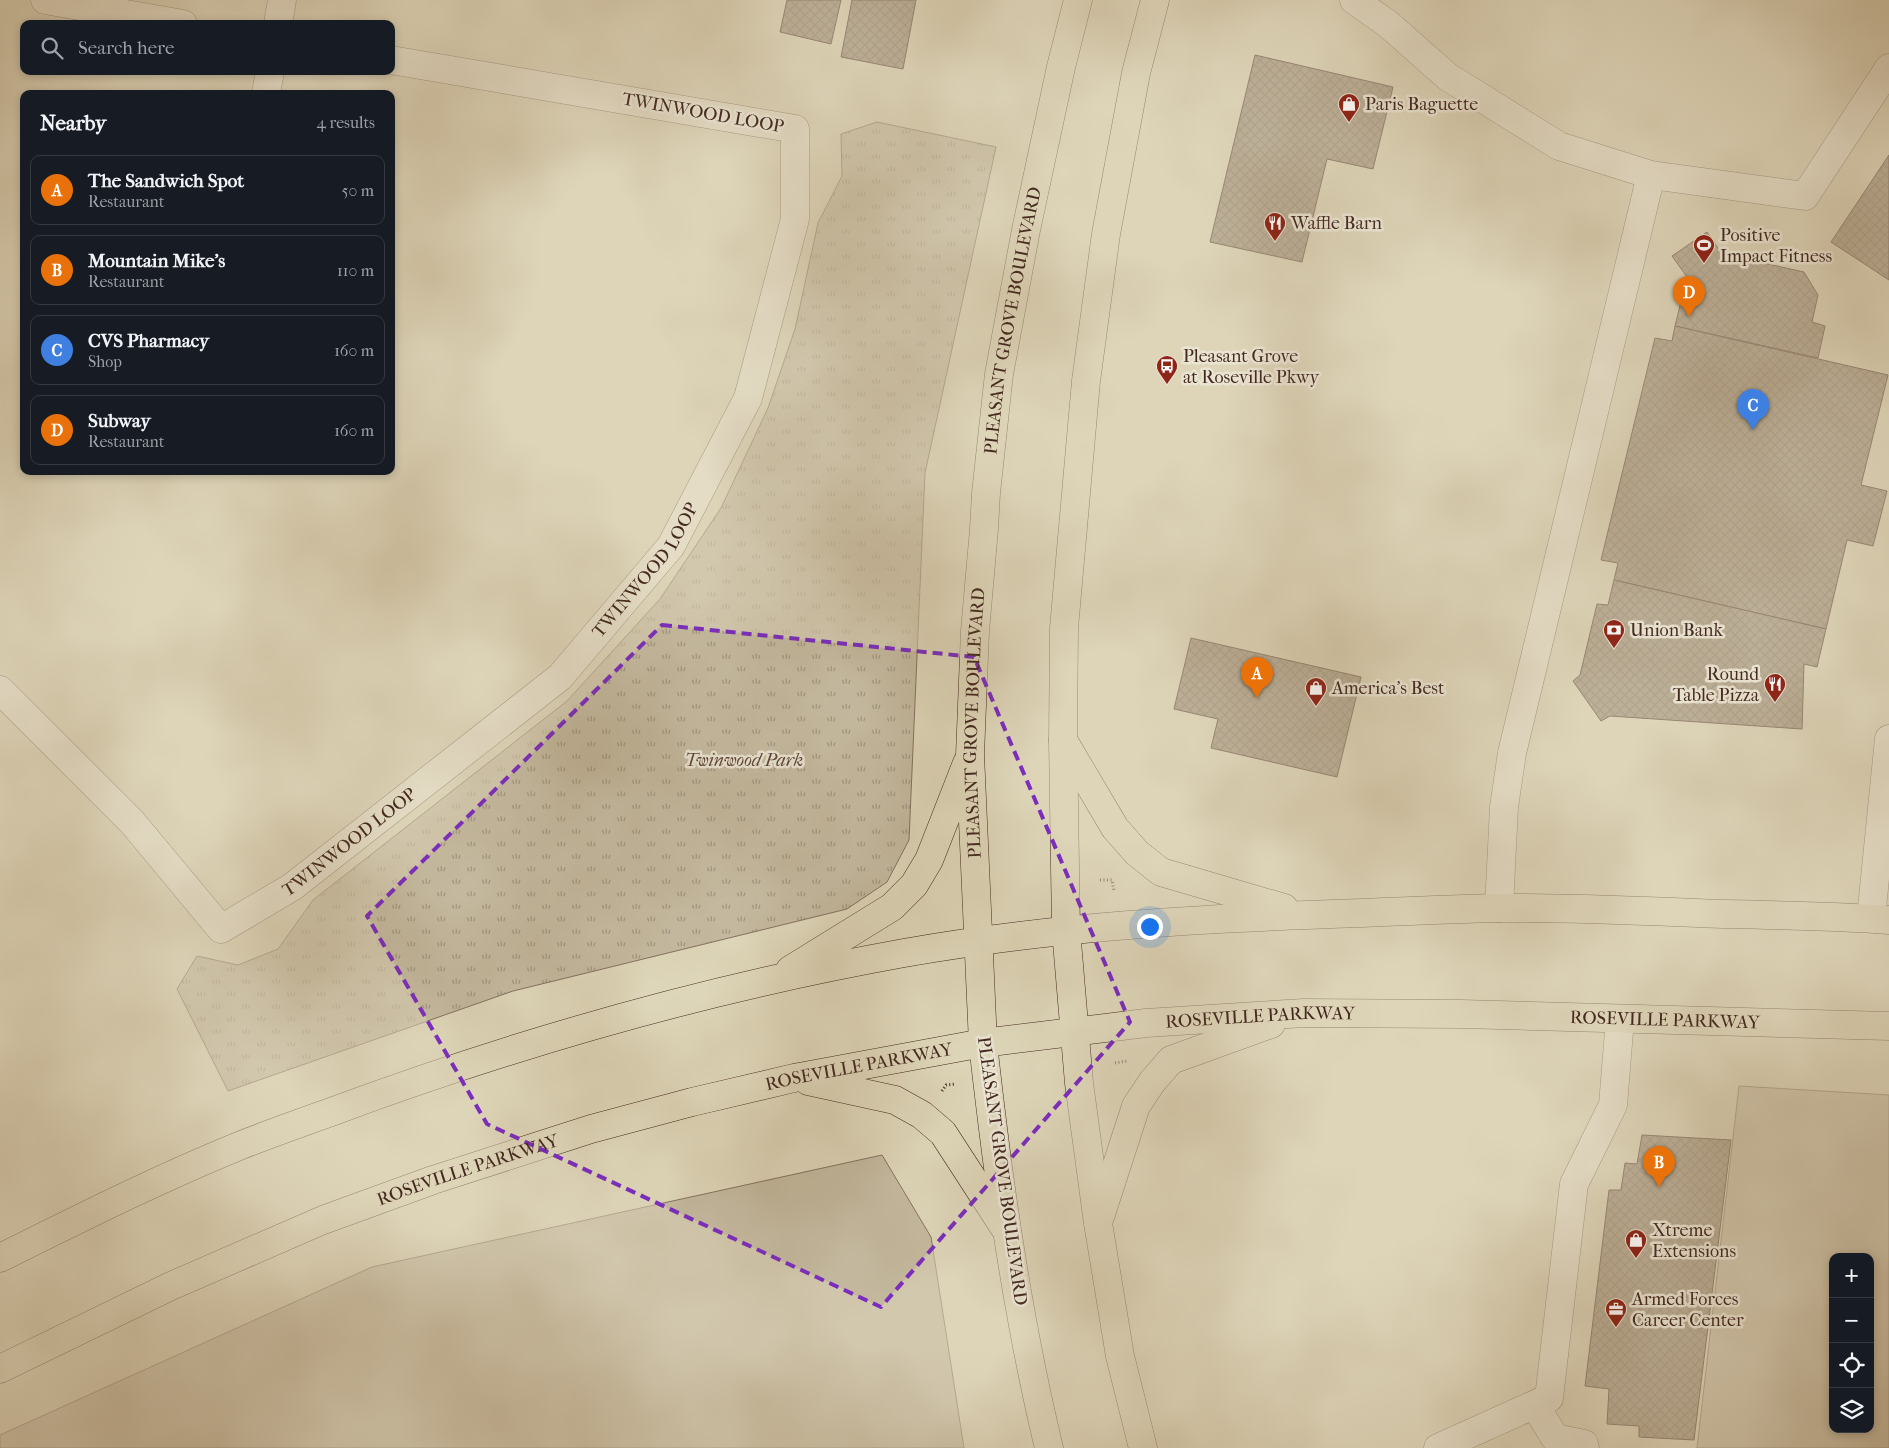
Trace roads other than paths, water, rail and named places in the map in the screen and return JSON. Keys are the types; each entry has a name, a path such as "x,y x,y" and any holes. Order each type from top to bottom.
{"main road":[{"name":"PLEASANT GROVE BOULEVARD","path":"1049,1448 1032,1376 1007,1232 986,1080 970,755 975,631 986,493 999,374 1026,230 1061,67 1078,0"},
{"path":"1143,1448 1120,1356 1098,1224 1074,1032 1066,930 1063,740 1064,628 1086,380 1106,234 1136,74 1154,0"},
{"path":"1063,740 1115,828 1137,853 1161,872 1304,914"},
{"path":"773,980 892,907 914,885 929,860 970,755"},
{"path":"0,1258 122,1198 238,1146 406,1084 560,1035 667,1005 773,980 903,953 979,940 1066,930 1304,914 1564,908 1880,919"},
{"path":"1098,1224 1136,1106 1152,1082 1171,1060 1304,1013"},
{"name":"ROSEVILLE PARKWAY","path":"0,1369 171,1286 323,1220 433,1180 592,1129 692,1102 794,1078 983,1043 1146,1024 1304,1013 1889,1026"},
{"path":"794,1078 895,1100 922,1115 942,1133 1007,1232"}],"street":[{"path":"45,0 160,20"},
{"path":"279,20 282,0"},
{"path":"1354,0 1388,24 1448,77 1559,146 1652,175 1805,196 1889,68"},
{"name":"TWINWOOD LOOP","path":"0,690 132,822 220,929 292,887 560,678 671,546 748,398 795,219 795,129 395,61"},
{"path":"267,90 269,75"},
{"path":"1499,908 1504,807 1512,753 1652,175"},
{"path":"1880,919 1889,739"},
{"path":"1438,1448 1549,1398 1574,1184 1613,1105 1620,1019"},
{"path":"1535,1405 1553,1443 1586,1447"}],"place":[{"name":"Paris Baguette","path":"1349,123"},
{"name":"Waffle Barn","path":"1275,242"},
{"name":"Positive Impact Fitness","path":"1704,264"},
{"name":"Subway","path":"1689,317"},
{"name":"Pleasant Grove at Roseville Pkwy","path":"1167,385"},
{"name":"CVS Pharmacy","path":"1753,430"},
{"name":"Union Bank","path":"1614,649"},
{"name":"The Sandwich Spot","path":"1257,698"},
{"name":"Round Table Pizza","path":"1775,703"},
{"name":"America's Best","path":"1316,707"},
{"name":"Mountain Mike's","path":"1659,1187"},
{"name":"Xtreme Extensions","path":"1636,1259"},
{"name":"Armed Forces Career Center","path":"1616,1328"}],"park label":[{"name":"Twinwood Park","path":"744,760"}]}
